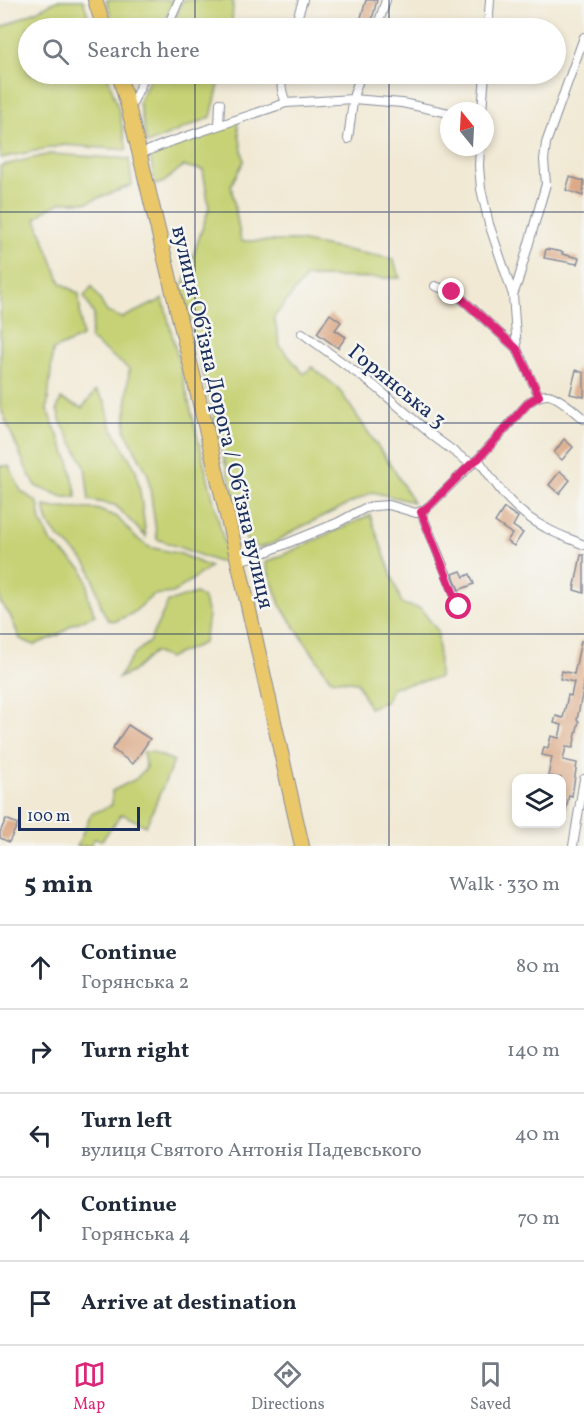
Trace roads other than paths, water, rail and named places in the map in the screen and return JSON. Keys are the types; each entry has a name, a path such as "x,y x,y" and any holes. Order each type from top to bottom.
{"highway":[{"path":"95,0 101,18"},
{"name":"вулиця Обʼїзна Дорога / Обʼїзна вулиця","path":"122,84 237,561 302,846"}],"street":[{"path":"171,18 179,0"},
{"path":"297,18 303,0"},
{"path":"380,18 386,0"},
{"path":"489,18 490,0"},
{"path":"513,295 546,184 544,160 546,143 584,37"},
{"path":"129,110 141,84"},
{"path":"280,84 286,103"},
{"path":"348,139 353,99 358,84"},
{"path":"483,102 484,84"},
{"path":"140,154 286,103 353,99 402,103 440,111"},
{"path":"219,125 220,103"},
{"path":"480,156 481,189 489,224 513,295 517,349 539,396"},
{"path":"435,286 452,292 462,299 517,349"},
{"name":"Горянська 3","path":"302,333 376,387 433,436 464,459 476,461"},
{"path":"237,561 256,556 338,523 365,508 389,505 412,512 421,512 476,461 529,402 539,396 550,395 584,417"},
{"path":"476,461 508,501 530,519 546,529 584,545"},
{"path":"421,512 459,607"},
{"path":"573,846 584,779"}]}
